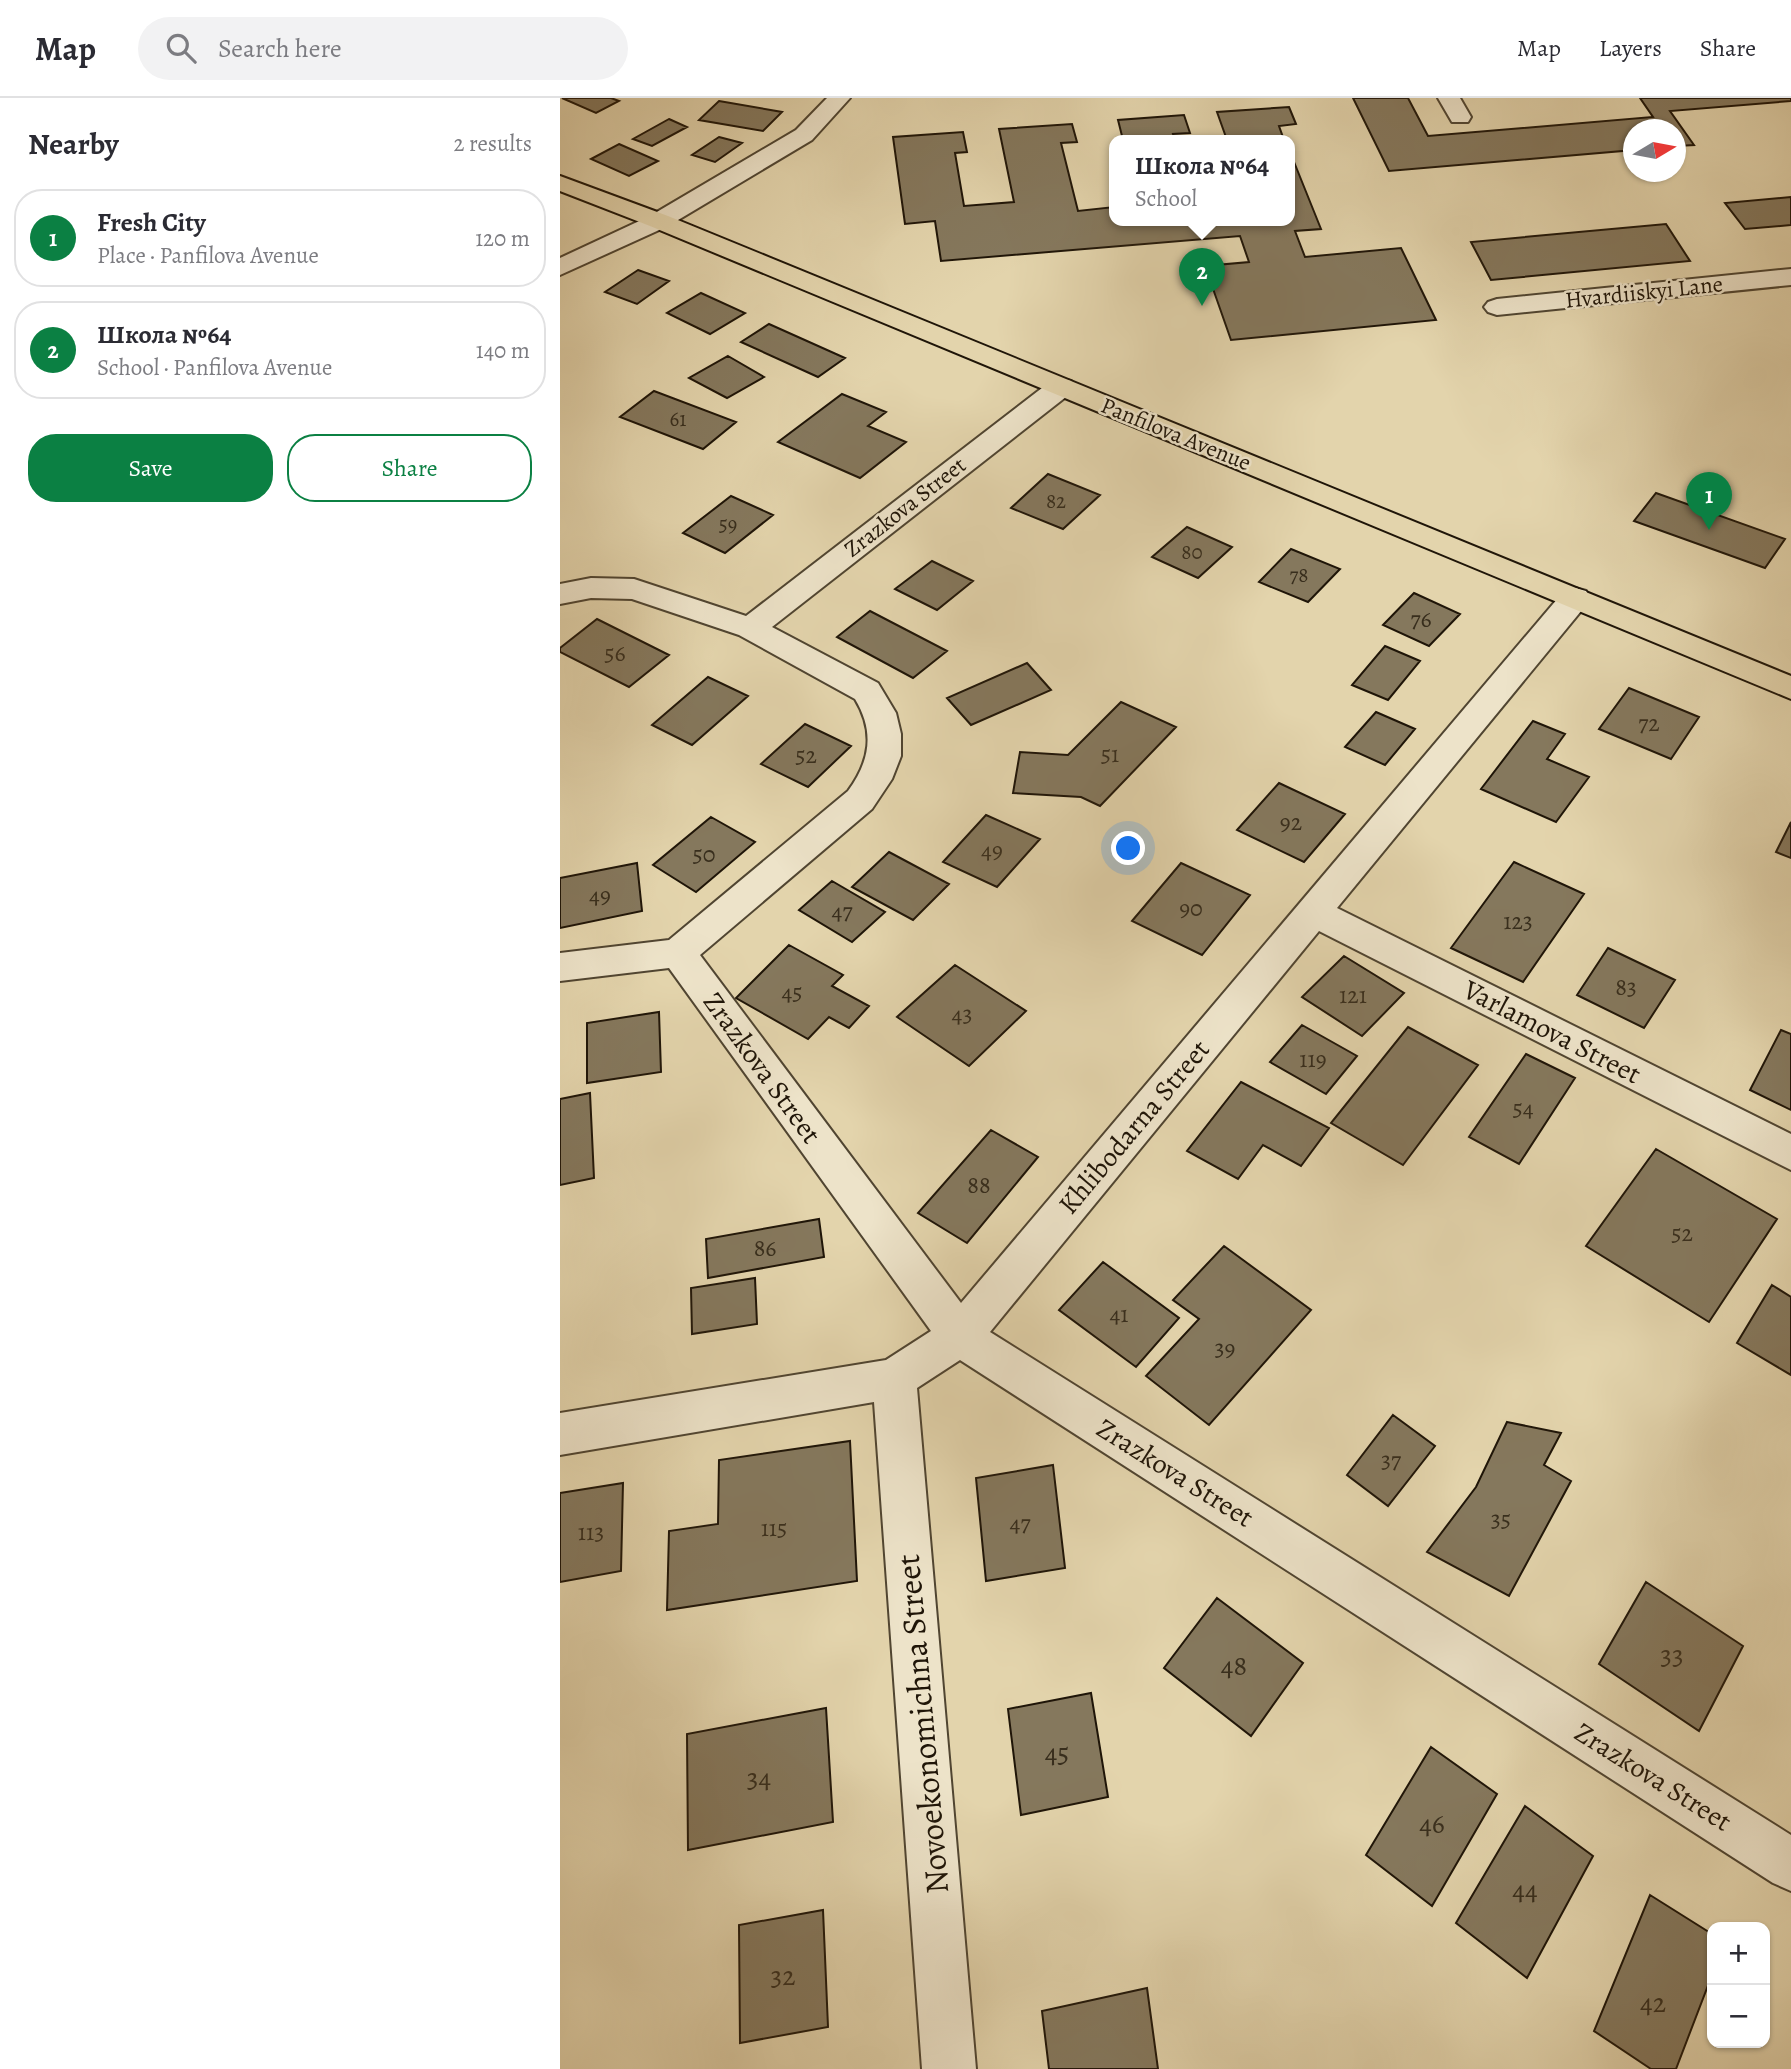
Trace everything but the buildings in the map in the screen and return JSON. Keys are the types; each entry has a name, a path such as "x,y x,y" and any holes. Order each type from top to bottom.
{"main road":[{"name":"Panfilova Avenue","path":"560,183 659,221 1791,688"}],"street":[{"path":"560,267 659,221 804,135 839,98"},
{"name":"Hvardiiskyi Lane","path":"1497,307 1791,277"},
{"name":"Zrazkova Street","path":"750,628 1060,387"},
{"path":"560,594 592,588 634,589 750,628 867,691 880,713 886,734 884,756 875,779 860,800 678,953 560,967"},
{"name":"Khlibodarna Street","path":"560,1434 894,1379 960,1336 1575,598"},
{"name":"Varlamova Street","path":"1313,912 1791,1153"},
{"name":"Zrazkova Street","path":"678,953 960,1336 1791,1865"},
{"name":"Novoekonomichna Street","path":"894,1379 949,2069"}],"place":[{"name":"Школа №64","path":"1202,306"},
{"name":"Fresh City","path":"1709,530"}]}
